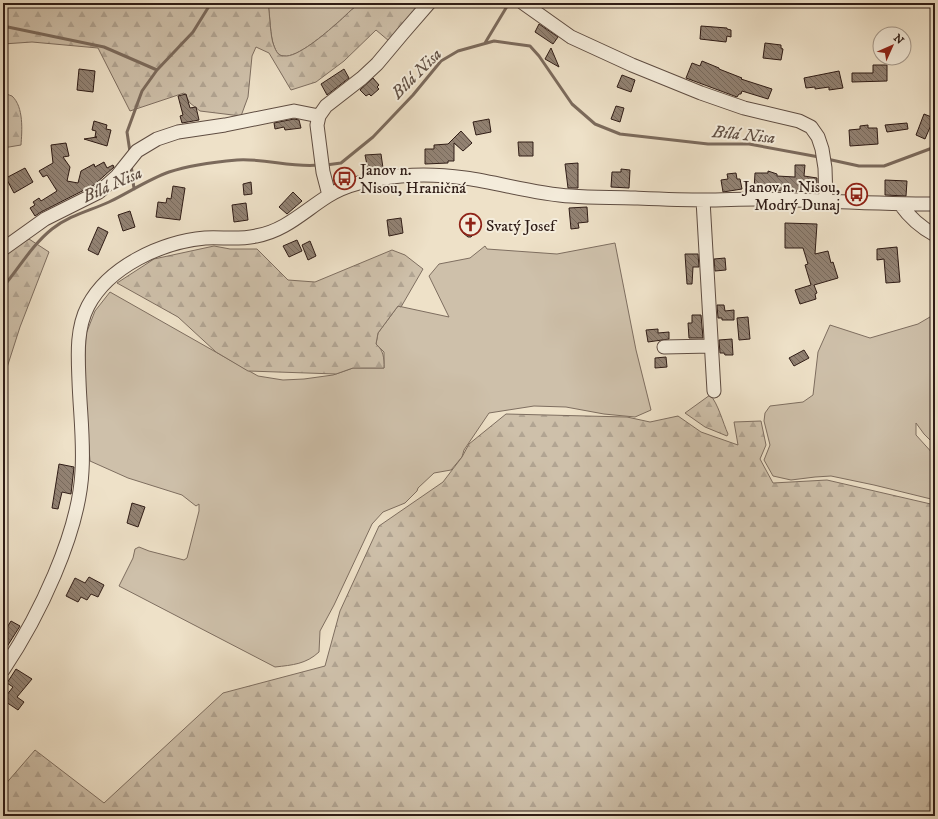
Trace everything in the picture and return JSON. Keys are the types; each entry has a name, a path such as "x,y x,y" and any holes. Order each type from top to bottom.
{"street":[{"path":"329,195 321,159 317,125 319,116 326,106 362,78 377,64 429,3"},
{"path":"523,3 571,37 632,65 744,108 798,121 811,127 818,137 822,149 825,168 826,201"},
{"path":"3,249 45,219 99,192 117,176 137,151 157,139 178,132 225,126 294,111 319,116"},
{"path":"3,670 31,624 53,578 80,497 83,465 78,365 81,326 88,307 97,293 123,267 163,248 193,240 206,238 251,238 269,234 289,224 329,195 350,186 373,180 401,176 467,178 547,194 576,197 703,200 754,199 935,204"},
{"path":"703,200 714,391"},
{"path":"900,204 910,217 935,235"},
{"path":"664,347 711,346"}],"green space":[{"path":"3,3 147,3 174,6 180,3 268,3 271,31 275,48 280,55 290,56 319,39 351,10 362,3 420,3 389,41 376,30 344,61 316,82 291,90 269,53 256,47 252,56 248,97 241,116 200,111 190,103 184,93 130,111 98,48 32,42 3,44"},
{"path":"268,3 362,3 351,10 319,39 290,56 284,56 278,53 273,42"},
{"path":"3,92 12,96 19,106 22,126 21,145 3,148"},
{"path":"29,239 49,252 20,327 3,380 3,263 8,252"},
{"path":"615,243 636,350 651,410 635,417 604,414 566,407 534,406 489,413 464,450 462,457 451,470 434,473 405,503 383,512 372,524 334,605 320,631 319,652 314,656 299,663 275,667 119,586 133,558 135,549 139,547 184,560 187,558 199,511 199,504 196,506 182,495 128,478 90,461 84,387 86,334 95,311 110,292 258,376 283,380 304,379 333,375 353,368 384,368 384,352 376,344 378,333 398,306 449,317 429,276 439,264 470,258 485,246 487,249 557,254"},
{"path":"214,246 230,249 257,249 288,280 315,282 392,250 405,255 423,269 401,307 398,306 378,333 376,344 381,349 383,355 384,368 353,368 336,374 248,371 216,352 178,317 117,283 154,259"},
{"path":"935,314 935,445 916,423 916,435 935,456 935,500 831,476 791,480 773,476 764,460 770,445 764,421 765,413 770,406 803,402 813,395 818,352 830,325 870,338 918,324"},
{"path":"710,395 718,408 728,434 727,436 705,427 685,413"},
{"path":"506,414 627,417 650,422 678,416 701,432 738,445 734,422 761,421 766,445 760,459 773,483 827,480 935,505 935,816 3,816 3,787 35,750 104,803 223,693 325,666 340,611 379,526 443,482 462,457 469,444"}],"building":[{"path":"539,24 558,37 553,44 535,32"},
{"path":"701,26 727,28 731,30 731,37 727,36 726,42 700,39"},
{"path":"765,43 781,45 781,48 783,49 781,60 763,58"},
{"path":"551,48 559,67 545,59"},
{"path":"702,61 742,78 741,79 772,89 768,99 742,91 737,97 686,78 692,63 700,66"},
{"path":"873,66 887,66 887,81 852,82 852,73 873,73"},
{"path":"79,69 95,71 93,92 77,90"},
{"path":"344,69 349,78 327,95 321,84"},
{"path":"839,71 843,88 829,90 829,87 815,89 815,87 806,88 804,78"},
{"path":"622,75 635,80 631,92 617,87"},
{"path":"373,78 379,85 377,87 379,89 371,96 369,94 366,96 360,90"},
{"path":"186,94 190,108 196,107 199,120 182,123 180,116 183,115 178,96"},
{"path":"616,106 624,108 620,122 611,119"},
{"path":"924,114 934,118 925,139 916,135"},
{"path":"294,119 299,120 301,128 285,130 284,127 275,129 274,123"},
{"path":"489,119 491,132 476,135 473,122"},
{"path":"94,121 107,125 106,129 111,130 107,146 84,139 97,137 95,137 96,131 92,130"},
{"path":"907,123 908,129 887,132 885,125"},
{"path":"868,125 868,128 877,128 878,144 850,146 849,130 860,129 860,126"},
{"path":"461,131 472,143 463,151 454,143 454,161 448,161 448,163 425,164 425,149 434,149 434,145 448,144"},
{"path":"518,142 533,142 533,156 519,156"},
{"path":"66,143 69,156 63,157 70,167 67,181 78,183 81,171 94,164 95,167 104,162 107,168 113,165 114,167 94,185 35,216 30,208 35,205 33,202 39,198 41,201 57,191 47,175 43,177 39,171 53,163 51,145"},
{"path":"381,154 383,168 368,170 365,155"},
{"path":"578,163 578,188 568,188 565,164"},
{"path":"795,165 805,165 804,176 817,178 817,192 754,190 755,173 768,173 768,171 777,174 777,176 795,177"},
{"path":"25,168 33,182 14,193 6,178"},
{"path":"621,169 630,170 629,188 611,187 612,172 621,172"},
{"path":"736,173 737,179 740,179 742,189 723,192 721,180 728,179 727,174"},
{"path":"885,180 907,181 906,196 885,195"},
{"path":"251,182 252,194 244,195 243,184"},
{"path":"173,186 185,188 180,220 156,217 158,202 166,203 167,198 171,199"},
{"path":"293,192 302,201 287,214 279,207"},
{"path":"246,203 248,220 234,222 232,205"},
{"path":"587,207 588,222 578,223 579,228 571,229 569,208"},
{"path":"130,211 135,227 123,231 118,215"},
{"name":"Svatý Josef","path":"465,215 477,217 476,231 471,237 468,237 463,233"},
{"path":"401,218 403,233 389,236 387,220"},
{"path":"785,223 817,224 815,254 828,251 831,263 833,262 838,278 814,285 817,293 815,294 816,299 800,304 795,290 811,285 805,265 808,264 803,248 785,248"},
{"path":"98,227 108,232 98,255 88,250"},
{"path":"297,240 302,251 289,257 283,246"},
{"path":"310,241 316,256 308,260 302,245"},
{"path":"897,247 900,282 886,283 884,259 877,260 877,249"},
{"path":"685,254 698,254 699,267 693,267 692,284 687,284"},
{"path":"725,258 726,270 715,271 714,259"},
{"path":"717,305 724,305 725,311 734,310 734,320 722,320 722,318 718,318"},
{"path":"692,315 701,315 703,338 689,338 688,323 692,323"},
{"path":"748,317 750,339 739,340 737,318"},
{"path":"658,329 658,333 669,332 669,339 648,342 646,330"},
{"path":"732,339 733,355 725,355 724,353 720,353 719,340"},
{"path":"804,350 809,358 794,366 789,358"},
{"path":"666,357 667,367 655,368 655,358"},
{"path":"59,464 74,467 71,494 62,492 58,509 52,508"},
{"path":"132,503 145,507 138,527 127,523"},
{"path":"89,577 104,585 98,597 91,594 87,600 81,597 78,602 66,596 75,578 85,583"},
{"path":"11,621 20,626 3,653 3,627 6,629"},
{"path":"16,669 32,679 17,697 24,702 18,710 3,700 13,687 7,683"}],"waterway":[{"path":"130,152 127,132 142,91 157,70 193,32 211,3"},
{"path":"485,43 509,3"},
{"path":"3,26 104,47 157,70"},
{"name":"Bílá Nisa","path":"326,165 341,163 373,137 413,95 441,61 458,51 494,41 530,46 539,56 572,104 595,124 620,134 708,144 749,144 819,157"},
{"name":"Bílá Nisa","path":"827,159 859,166 884,166 935,147"},
{"name":"Bílá Nisa","path":"3,287 38,242 59,224 109,202 154,178 169,172 194,166 237,160 258,160 309,166 319,165"},
{"path":"131,164 134,189"}],"place":[{"name":"Janov n. Nisou, Hraničná","path":"344,178"},
{"name":"Janov n. Nisou, Modrý Dunaj","path":"856,195"},
{"name":"Svatý Josef","path":"470,225"}]}
